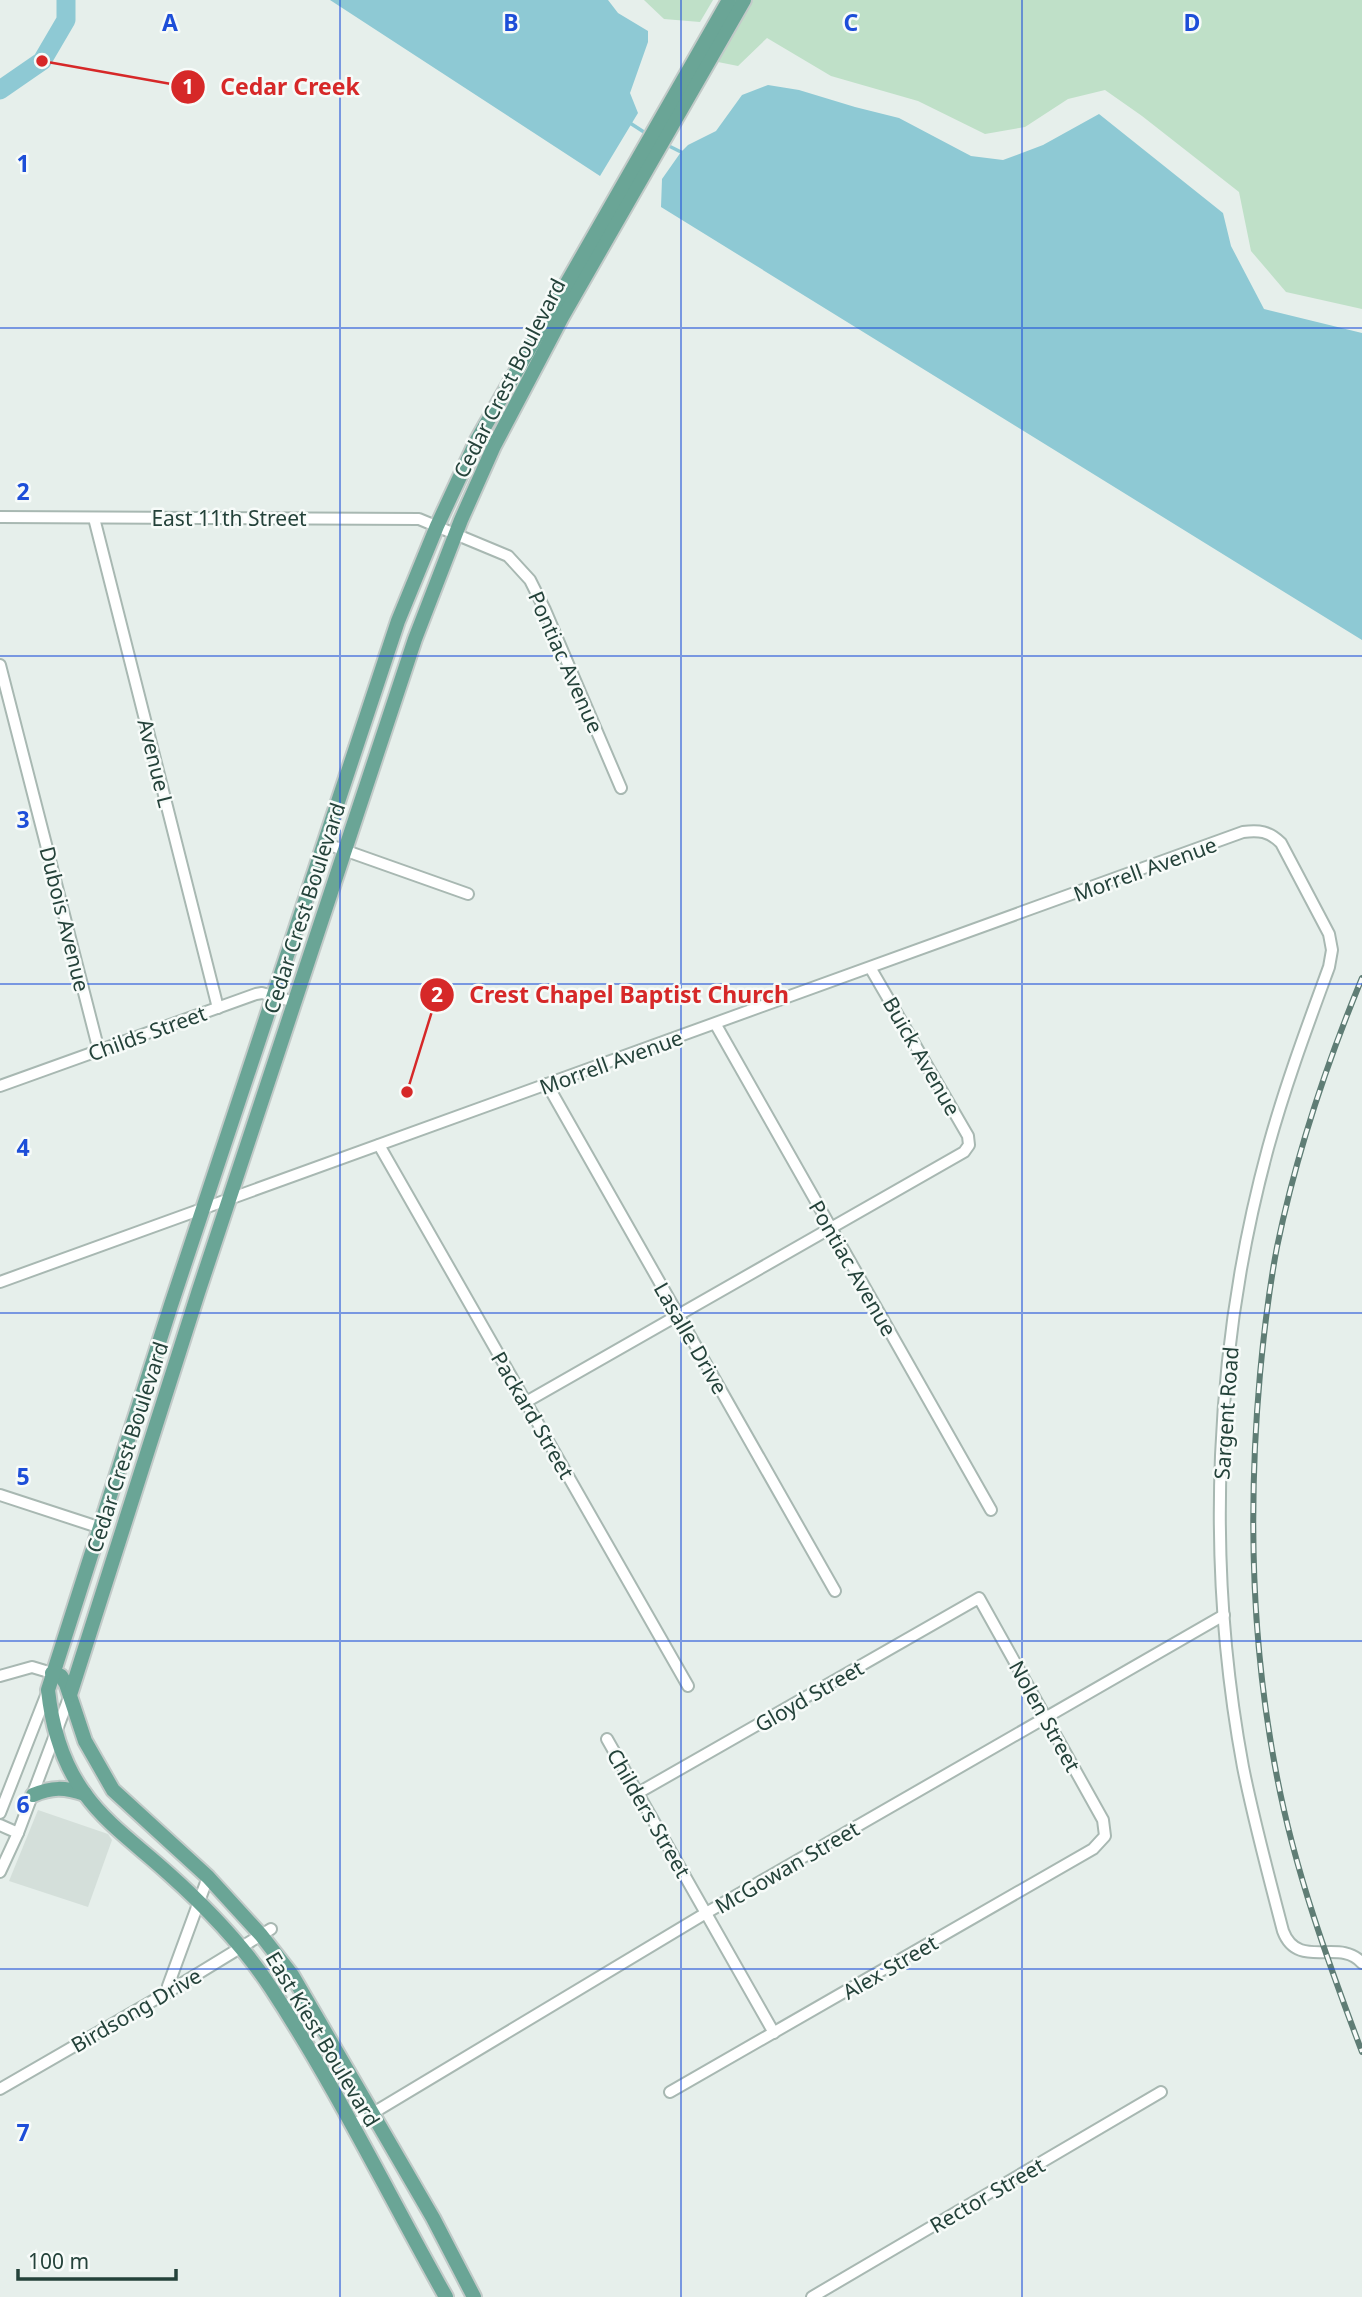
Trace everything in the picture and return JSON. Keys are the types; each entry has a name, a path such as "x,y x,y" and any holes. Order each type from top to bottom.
{"main road":[{"name":"Cedar Crest Boulevard","path":"70,1695 198,1293 415,639 455,534 557,313 729,0"},
{"name":"Cedar Crest Boulevard","path":"48,1690 98,1527 398,621 437,526 477,440 557,313 744,0"},
{"path":"98,1527 121,1535"},
{"path":"52,1673 61,1676 70,1695"},
{"name":"East Kiest Boulevard","path":"48,1690 55,1734 85,1794 103,1815 199,1901 242,1948 271,1987 353,2125 392,2201 447,2297"},
{"name":"East Kiest Boulevard","path":"70,1695 85,1741 113,1790 266,1932 373,2113 472,2292"},
{"path":"33,1795 50,1788 66,1787 85,1794"},
{"path":"447,2297 472,2292"}],"street":[{"name":"East 11th Street","path":"0,517 418,519 455,534"},
{"name":"Avenue L","path":"94,518 218,1008"},
{"name":"Pontiac Avenue","path":"455,534 508,556 530,580 621,789"},
{"name":"Dubois Avenue","path":"0,665 99,1051"},
{"name":"Morrell Avenue","path":"0,1282 871,969 1243,832 1263,831"},
{"name":"Sargent Road","path":"1263,831 1273,835 1281,843 1323,920 1332,950 1329,967 1287,1084 1268,1149 1247,1241 1230,1339 1221,1464 1224,1615 1243,1766 1286,1941 1293,1948 1305,1952 1347,1953 1357,1957 1362,1963"},
{"path":"324,843 468,894"},
{"name":"Buick Avenue","path":"831,1228 964,1152 969,1145 968,1136 871,969"},
{"name":"Childs Street","path":"0,1086 256,994 274,995 295,1002"},
{"name":"Pontiac Avenue","path":"716,1025 991,1510"},
{"name":"Lasalle Drive","path":"547,1084 835,1591"},
{"name":"Packard Street","path":"379,1145 688,1686"},
{"path":"526,1402 831,1228"},
{"path":"0,1495 98,1527"},
{"name":"Nolen Street","path":"979,1598 1103,1820 1105,1836"},
{"name":"Gloyd Street","path":"638,1793 979,1598"},
{"name":"McGowan Street","path":"353,2125 706,1913 1224,1615"},
{"path":"0,1676 32,1667 52,1673"},
{"name":"Cedar Crest Boulevard","path":"0,1813 48,1690"},
{"name":"Cedar Crest Boulevard","path":"0,1872 18,1833 70,1695"},
{"name":"Childers Street","path":"607,1739 774,2034"},
{"path":"0,1825 18,1833"},
{"name":"Alex Street","path":"670,2092 1093,1849 1105,1836"},
{"path":"168,1992 208,1877"},
{"name":"Birdsong Drive","path":"0,2089 266,1932"},
{"name":"Rector Street","path":"812,2297 1161,2092"}],"shaded area":[{"path":"38,1810 108,1834 112,1840 88,1907 9,1881"}],"green space":[{"path":"644,0 713,0 700,22 664,19"},
{"path":"753,0 1362,0 1362,309 1286,292 1251,251 1239,192 1105,90 1068,99 1025,127 985,134 918,101 831,76 767,38 738,66 718,62"}],"water":[{"path":"330,0 608,0 618,13 648,31 648,42 630,93 638,113 600,176"},
{"path":"768,85 799,90 899,118 971,156 1003,160 1043,145 1099,114 1223,213 1231,246 1264,309 1362,333 1362,640 661,207 662,179 681,152 688,145 716,131 742,95"}],"waterway":[{"path":"0,90 42,61 66,20 66,0"},
{"path":"630,123 647,134"},
{"path":"665,144 683,153"}],"railway":[{"path":"1362,978 1313,1111 1293,1178 1277,1247 1260,1374 1253,1525 1262,1677 1268,1727 1284,1812 1325,1950 1362,2052"}],"place":[{"name":"Cedar Creek","path":"42,61"},
{"name":"Crest Chapel Baptist Church","path":"407,1092"}]}
